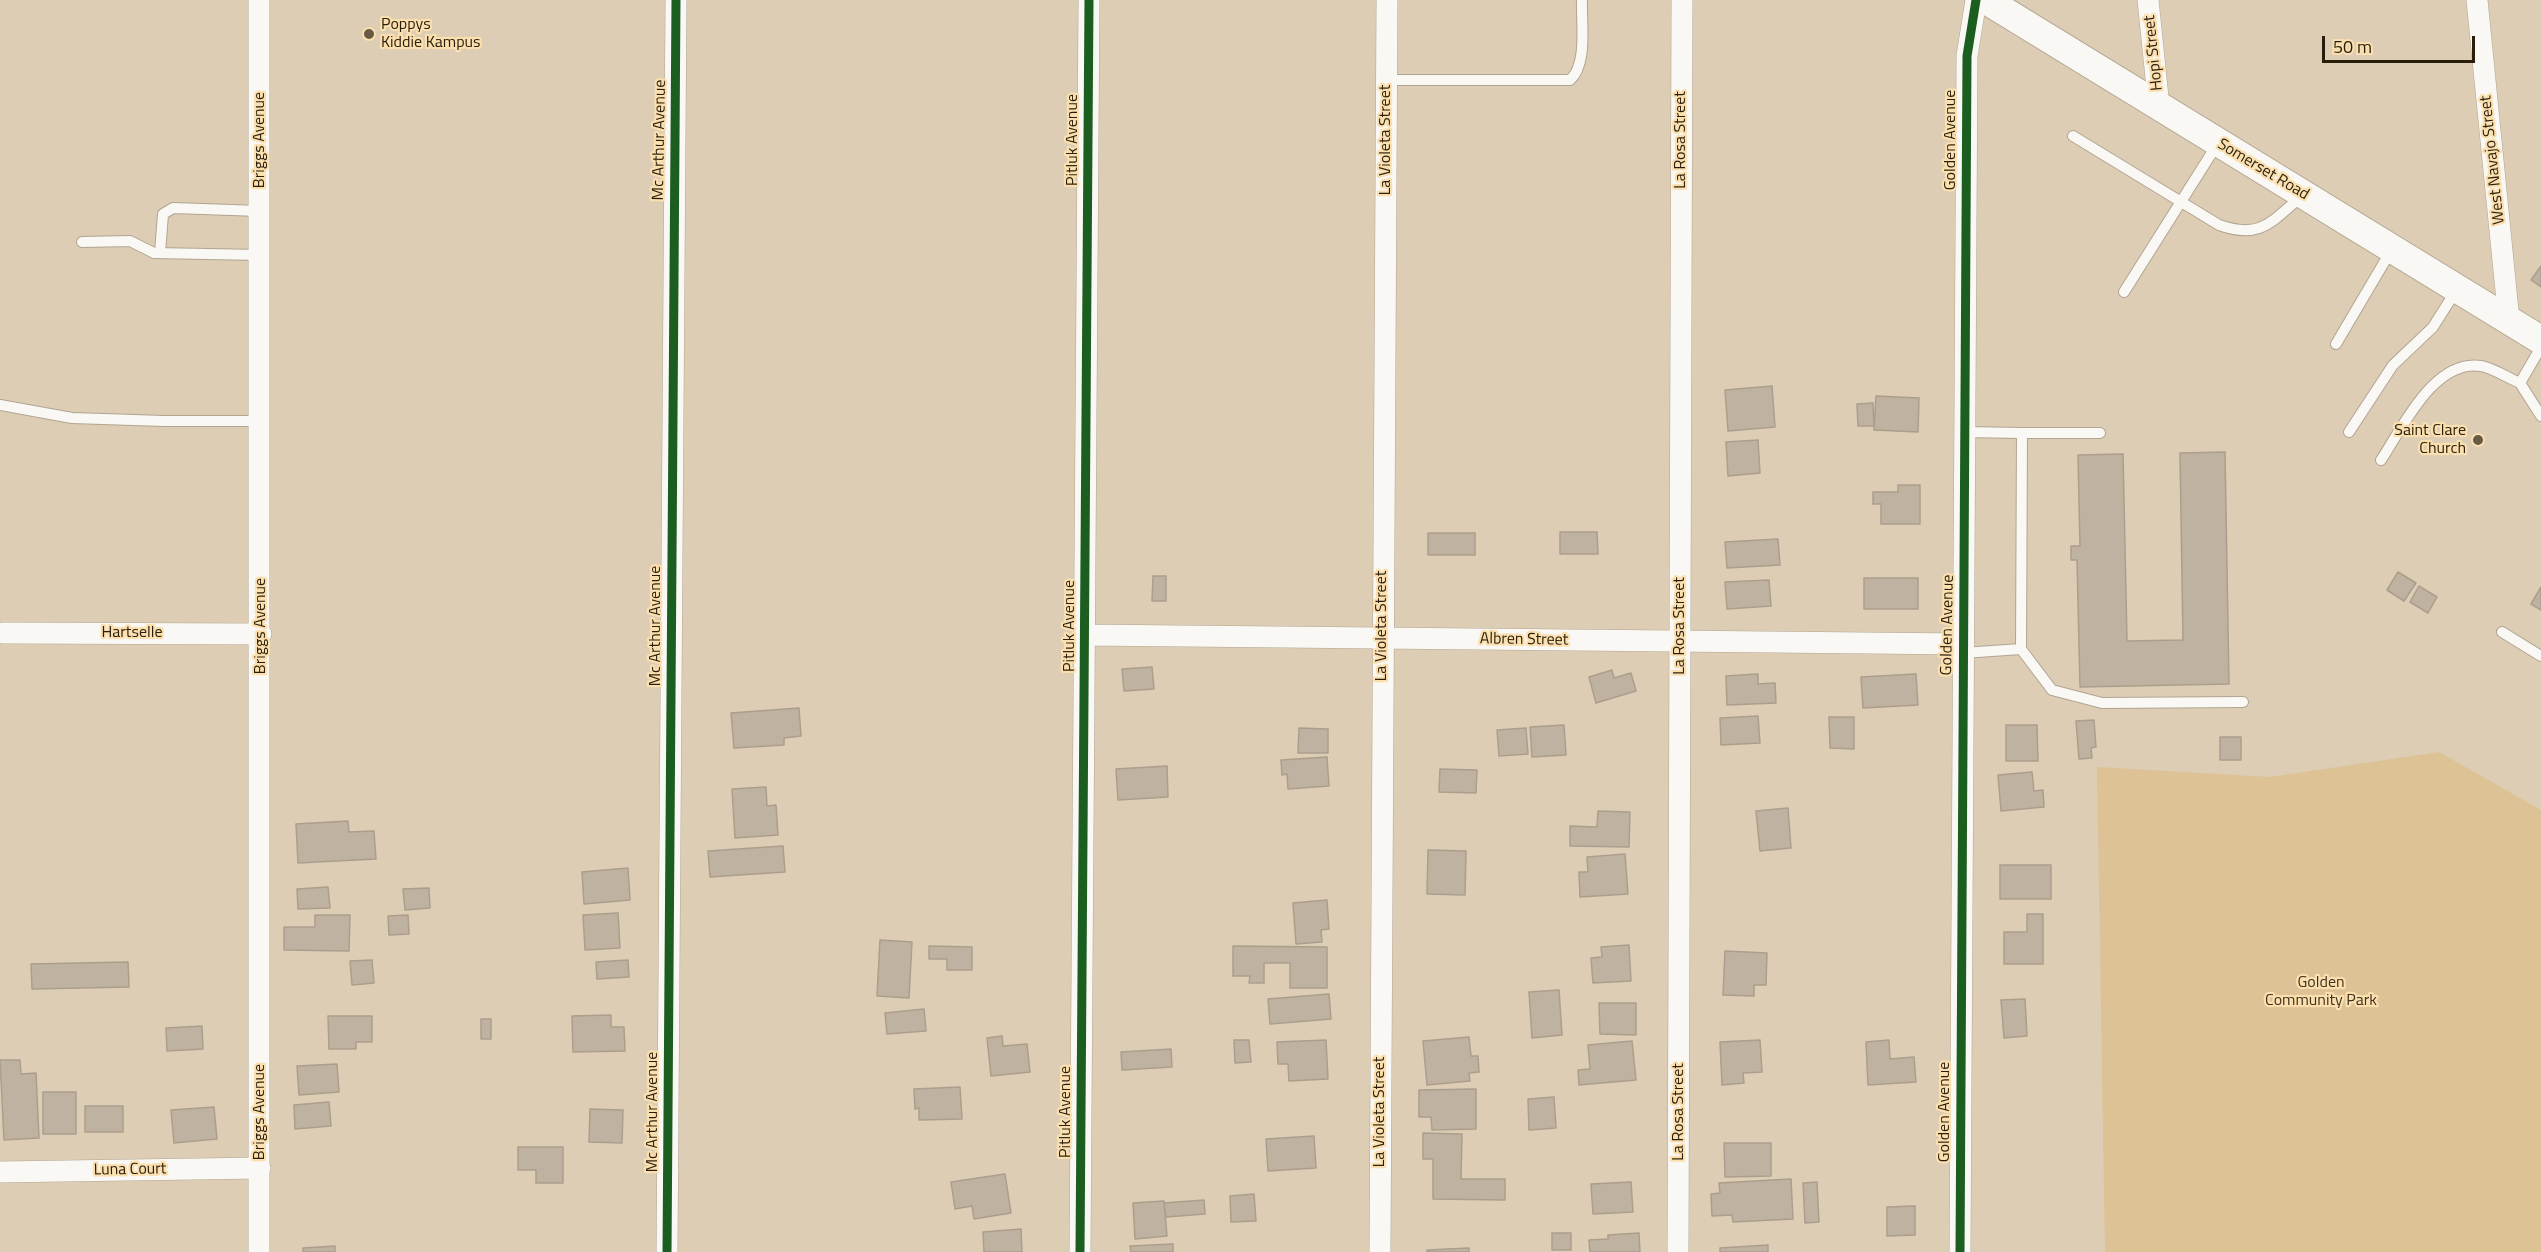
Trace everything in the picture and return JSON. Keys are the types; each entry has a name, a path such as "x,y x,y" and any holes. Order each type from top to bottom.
{"main road":[{"name":"Somerset Road","path":"1986,0 2541,340"}],"street":[{"name":"Briggs Avenue","path":"259,0 261,420 259,1252"},
{"name":"Mc Arthur Avenue","path":"667,1252 676,0"},
{"name":"Pitluk Avenue","path":"1080,1252 1089,0"},
{"name":"La Violeta Street","path":"1380,1252 1387,0"},
{"name":"La Rosa Street","path":"1678,1252 1682,0"},
{"name":"Golden Avenue","path":"1960,1252 1967,56 1976,0"},
{"name":"Hopi Street","path":"2148,0 2159,107"},
{"name":"West Navajo Street","path":"2477,0 2509,321"},
{"name":"Hartselle","path":"3,633 261,634"},
{"name":"Albren Street","path":"1085,635 1680,642 1963,649"},
{"name":"Luna Court","path":"0,1173 260,1168"}],"lane":[{"path":"1386,80 1570,80 1578,73 1580,62 1582,0"},
{"path":"2073,136 2219,225 2240,232 2265,226 2303,195"},
{"path":"2124,292 2218,142"},
{"path":"160,253 163,214 172,208 260,211"},
{"path":"82,242 130,241 154,253 260,255"},
{"path":"2336,344 2392,249"},
{"path":"2349,432 2393,365 2433,327 2458,289"},
{"path":"2520,383 2541,347"},
{"path":"2381,460 2431,385 2459,367 2481,366 2520,383 2541,416"},
{"path":"0,405 72,418 164,421 261,420"},
{"path":"1965,432 2100,433"},
{"path":"2022,433 2021,649 2052,690 2102,703 2243,702"},
{"path":"2502,632 2541,656"},
{"path":"1963,649 2021,649"}],"green space":[{"name":"Golden Community Park","path":"2439,752 2541,810 2541,1252 2105,1252 2097,767 2270,777"}],"building":[{"path":"2541,266 2541,287 2531,280"},
{"path":"1772,386 1775,427 1728,431 1725,390"},
{"path":"1876,396 1919,398 1918,432 1874,430"},
{"path":"1873,403 1874,426 1858,426 1857,404"},
{"path":"1758,440 1760,473 1728,476 1726,442"},
{"path":"2225,452 2229,684 2080,687 2077,560 2071,560 2071,546 2080,546 2078,455 2123,454 2127,641 2183,640 2180,453"},
{"path":"1898,485 1920,485 1920,524 1881,524 1881,504 1873,504 1873,492 1898,492"},
{"path":"1560,532 1597,532 1598,554 1560,554"},
{"path":"1428,533 1475,533 1475,555 1428,555"},
{"path":"1778,539 1780,565 1727,568 1725,542"},
{"path":"2398,572 2416,583 2404,601 2387,590"},
{"path":"1153,576 1166,576 1166,601 1152,601"},
{"path":"1864,578 1918,578 1918,609 1864,609"},
{"path":"1769,580 1771,606 1727,609 1725,582"},
{"path":"2419,586 2437,597 2428,613 2410,602"},
{"path":"2541,587 2541,610 2531,604"},
{"path":"1152,667 1154,689 1124,691 1122,669"},
{"path":"1612,670 1614,678 1631,673 1636,691 1596,703 1589,677"},
{"path":"1758,674 1758,684 1775,683 1776,703 1727,705 1726,676"},
{"path":"1916,674 1918,705 1863,708 1861,677"},
{"path":"799,708 801,736 784,738 784,745 734,748 731,713"},
{"path":"1758,716 1760,743 1721,745 1720,718"},
{"path":"1829,717 1854,717 1854,749 1830,748"},
{"path":"2094,720 2096,747 2091,748 2092,758 2079,759 2076,721"},
{"path":"1564,725 1566,755 1532,757 1530,727"},
{"path":"2006,725 2037,725 2038,761 2006,761"},
{"path":"1299,728 1328,729 1328,753 1298,753"},
{"path":"1526,728 1528,754 1499,756 1497,730"},
{"path":"2220,737 2241,737 2241,760 2220,760"},
{"path":"1327,757 1329,786 1288,789 1287,774 1282,775 1281,760"},
{"path":"1167,766 1168,797 1118,800 1116,769"},
{"path":"1440,769 1477,770 1476,793 1439,792"},
{"path":"2032,772 2034,791 2043,790 2044,807 2001,811 1998,775"},
{"path":"766,787 767,806 776,805 778,835 735,838 732,789"},
{"path":"1788,808 1791,848 1760,851 1756,811"},
{"path":"1598,811 1630,812 1629,847 1570,846 1570,826 1597,827"},
{"path":"348,821 349,832 374,831 376,859 298,863 296,824"},
{"path":"783,846 785,872 710,877 708,851"},
{"path":"1428,850 1466,851 1465,895 1427,894"},
{"path":"1625,854 1628,894 1580,897 1579,872 1588,872 1587,857"},
{"path":"2000,865 2051,865 2051,899 2000,899"},
{"path":"628,868 630,900 584,904 582,872"},
{"path":"328,887 330,908 298,909 297,889"},
{"path":"429,888 430,908 405,910 403,889"},
{"path":"1327,900 1329,929 1321,930 1322,942 1296,944 1293,903"},
{"path":"618,913 620,948 585,950 583,915"},
{"path":"2027,914 2043,914 2043,964 2004,964 2004,932 2027,932"},
{"path":"315,915 350,915 349,951 284,950 284,927 315,927"},
{"path":"408,915 409,934 389,935 388,916"},
{"path":"880,940 912,942 909,998 877,996"},
{"path":"1629,945 1631,981 1593,983 1591,958 1602,957 1601,947"},
{"path":"929,946 972,947 972,970 947,970 947,959 929,959"},
{"path":"1233,946 1327,947 1327,988 1290,988 1290,963 1264,963 1264,983 1249,983 1250,976 1233,976"},
{"path":"1725,951 1767,953 1766,985 1754,985 1754,996 1723,995"},
{"path":"372,960 374,983 352,985 350,961"},
{"path":"628,960 629,977 597,979 596,962"},
{"path":"128,962 129,987 32,989 31,964"},
{"path":"1559,990 1562,1035 1532,1038 1529,992"},
{"path":"1329,994 1331,1019 1270,1024 1268,999"},
{"path":"2025,999 2027,1036 2004,1038 2001,1000"},
{"path":"1599,1003 1636,1003 1636,1035 1600,1034"},
{"path":"924,1009 926,1031 887,1034 885,1013"},
{"path":"611,1015 611,1027 624,1027 625,1051 573,1052 572,1016"},
{"path":"328,1016 372,1016 372,1042 356,1042 356,1049 329,1049"},
{"path":"481,1019 491,1019 491,1039 481,1039"},
{"path":"202,1026 203,1049 167,1051 166,1028"},
{"path":"1002,1036 1003,1046 1027,1044 1030,1072 991,1076 987,1038"},
{"path":"1469,1037 1471,1056 1478,1056 1479,1072 1469,1073 1470,1081 1427,1085 1423,1041"},
{"path":"1234,1040 1249,1040 1251,1062 1235,1063"},
{"path":"1326,1040 1328,1079 1289,1081 1288,1064 1278,1064 1277,1042"},
{"path":"1760,1040 1762,1072 1743,1073 1744,1083 1722,1085 1720,1042"},
{"path":"1889,1040 1890,1059 1914,1057 1916,1082 1868,1085 1866,1042"},
{"path":"1632,1041 1636,1080 1579,1085 1578,1070 1590,1069 1588,1045"},
{"path":"1171,1049 1172,1067 1122,1070 1121,1052"},
{"path":"0,1060 20,1060 21,1074 36,1073 39,1138 4,1140"},
{"path":"337,1064 339,1092 299,1095 297,1066"},
{"path":"960,1087 962,1119 919,1120 919,1108 915,1109 914,1089"},
{"path":"1476,1089 1476,1129 1432,1130 1431,1117 1419,1117 1419,1090"},
{"path":"43,1092 76,1092 76,1134 43,1134"},
{"path":"1554,1097 1556,1128 1529,1130 1528,1099"},
{"path":"329,1102 331,1126 295,1129 294,1105"},
{"path":"85,1106 123,1106 123,1132 85,1132"},
{"path":"214,1107 217,1139 174,1143 171,1110"},
{"path":"590,1109 623,1110 622,1143 589,1142"},
{"path":"1423,1133 1462,1134 1461,1179 1505,1179 1505,1200 1433,1199 1433,1159 1423,1159"},
{"path":"1314,1136 1316,1168 1268,1171 1266,1139"},
{"path":"1724,1143 1771,1143 1771,1176 1725,1177"},
{"path":"518,1147 563,1147 563,1183 536,1183 536,1170 518,1170"},
{"path":"1005,1174 1011,1213 974,1219 972,1206 955,1209 951,1182"},
{"path":"1791,1179 1793,1219 1733,1222 1732,1215 1712,1216 1711,1194 1720,1193 1719,1183"},
{"path":"1631,1182 1633,1212 1593,1214 1591,1184"},
{"path":"1817,1182 1819,1222 1805,1223 1803,1183"},
{"path":"1254,1194 1256,1221 1231,1222 1230,1196"},
{"path":"1204,1200 1205,1214 1166,1217 1164,1203"},
{"path":"1164,1201 1167,1236 1135,1239 1133,1203"},
{"path":"1915,1206 1915,1235 1887,1236 1887,1207"},
{"path":"1021,1229 1022,1252 984,1252 983,1232"},
{"path":"1552,1233 1571,1233 1571,1250 1552,1250"},
{"path":"1639,1233 1640,1252 1590,1252 1589,1240 1608,1239 1608,1235"},
{"path":"1173,1244 1173,1252 1131,1252 1130,1246"},
{"path":"1768,1245 1768,1252 1720,1252 1720,1248"},
{"path":"335,1246 335,1252 303,1252 303,1248"},
{"path":"1469,1248 1469,1252 1427,1252 1427,1250"}],"cycle path":[{"path":"667,1252 676,0"},
{"path":"1080,1252 1089,0"},
{"path":"1960,1252 1967,56 1976,0"}],"place":[{"name":"Poppys Kiddie Kampus","path":"369,34"},
{"name":"Saint Clare Church","path":"2478,440"}]}
